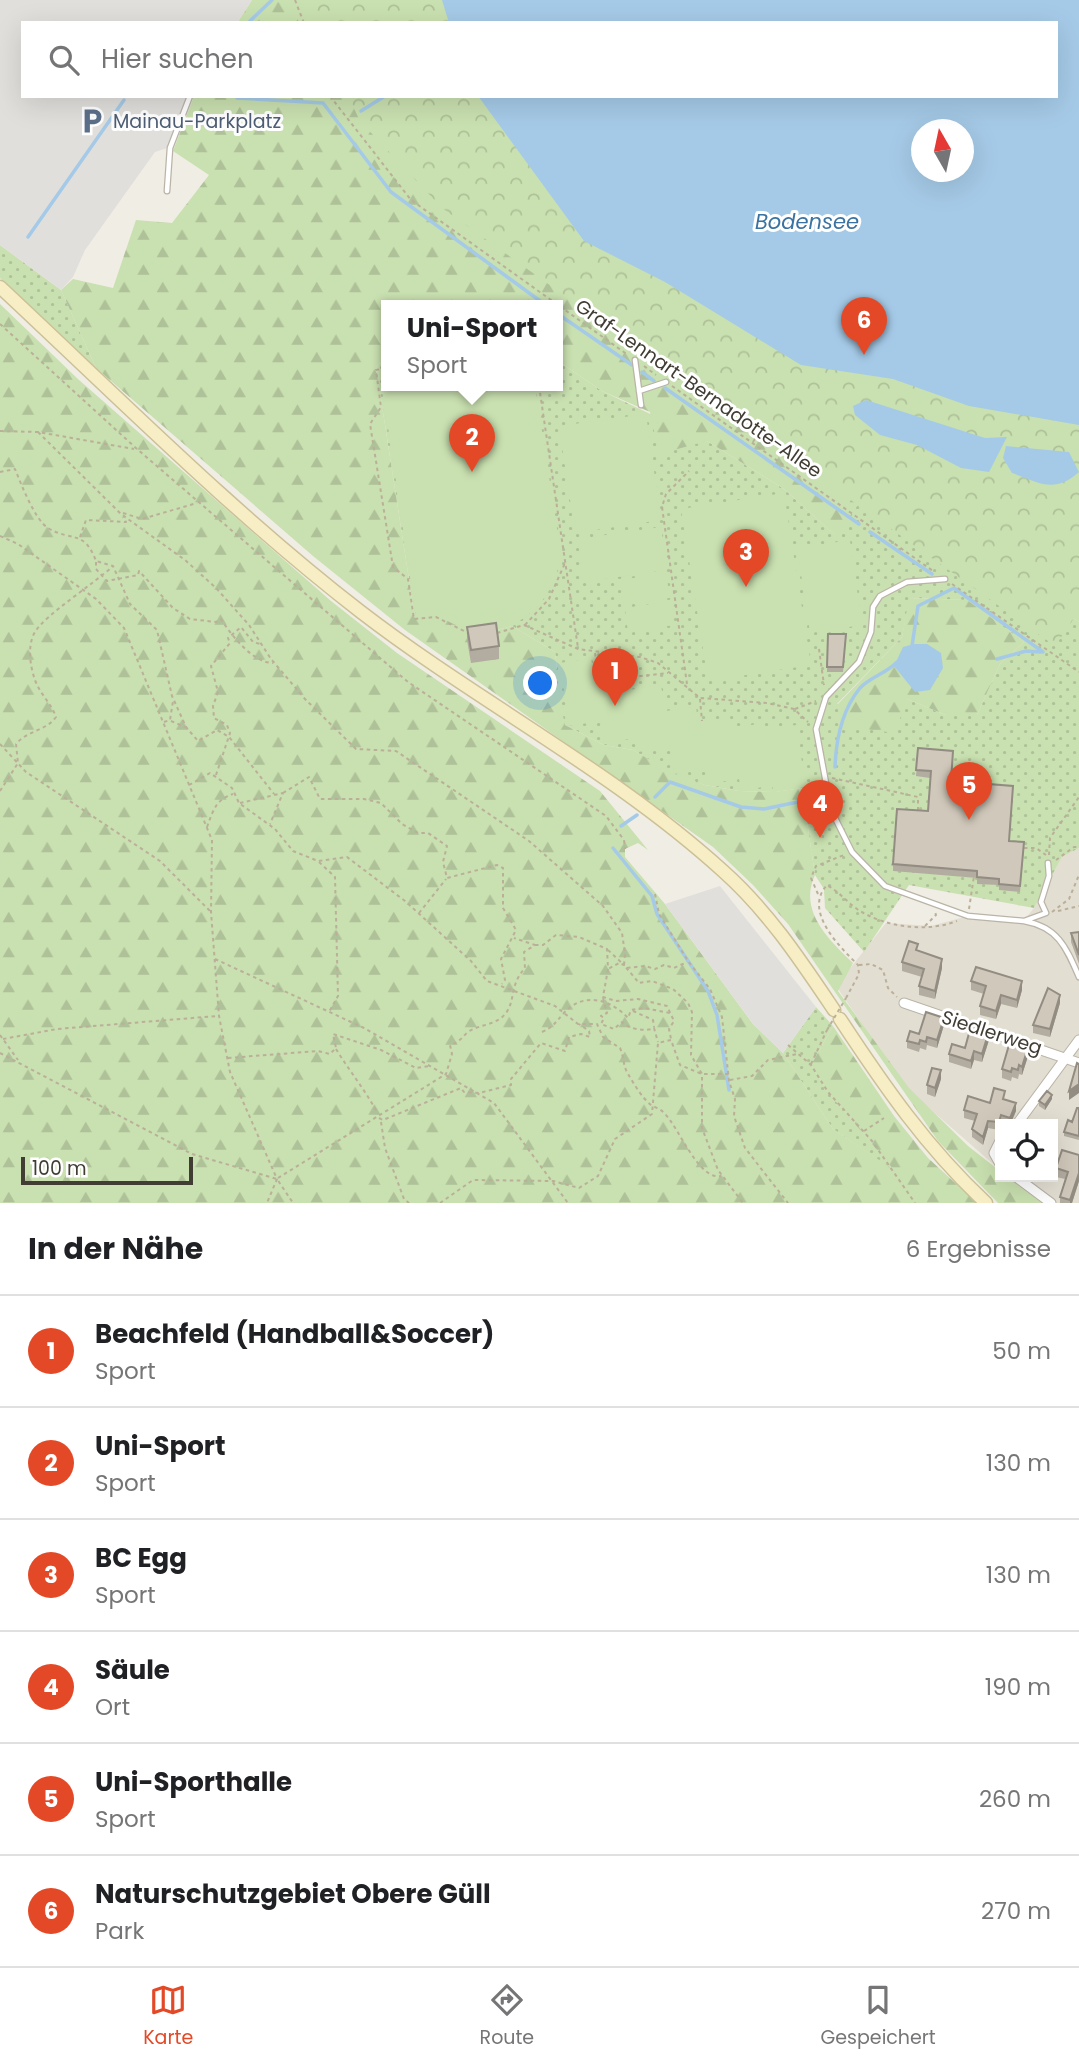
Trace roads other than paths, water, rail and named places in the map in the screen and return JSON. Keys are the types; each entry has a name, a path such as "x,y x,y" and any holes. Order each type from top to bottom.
{"main road":[{"path":"0,287 230,501 362,612 659,818 725,872 770,919 837,1014 894,1102 927,1143 986,1203"}],"street":[{"name":"Siedlerweg","path":"904,1003 1079,1063"},
{"path":"1021,1119 1079,1040"},
{"path":"1023,1182 1051,1203"}],"lane":[{"path":"167,191 170,148 189,98"},
{"path":"635,360 641,405"},
{"path":"639,391 666,382"},
{"path":"945,579 907,582 880,596 873,607 871,632 859,662 826,697 816,729 824,776 838,828 852,852 885,886 968,916 1024,920 1045,925 1067,949 1079,977"},
{"path":"1024,920 1046,913 1041,902 1049,876 1048,863"}],"water":[{"name":"Bodensee","path":"442,0 1079,0 1079,425 969,406 893,379 801,365 665,282 584,241 479,98 1058,98 1058,21 448,21"},
{"path":"866,400 985,438 1007,437 989,472 961,468 917,445 880,435 855,415 853,406"},
{"path":"1006,446 1069,452 1079,472 1054,485 1031,480 1012,473 1003,458"},
{"path":"927,644 941,653 943,668 930,690 915,692 894,666 903,647"}],"waterway":[{"path":"250,21 272,0"},
{"path":"237,98 323,103 391,192 539,300"},
{"path":"361,111 382,98"},
{"path":"28,237 124,100"},
{"path":"563,317 632,365"},
{"path":"642,372 654,381"},
{"path":"665,388 859,524"},
{"path":"870,532 932,574"},
{"path":"912,646 918,606 954,588 1043,652"},
{"path":"997,659 1026,651 1041,652"},
{"path":"835,767 841,725 854,697 864,684 897,662"},
{"path":"655,797 670,782 741,807 764,809 812,799"},
{"path":"621,826 637,815"},
{"path":"613,848 652,896 657,914 708,991 717,1015 729,1090"}],"place":[{"name":"Mainau-Parkplatz","path":"92,121"},
{"name":"Naturschutzgebiet Obere Güll","path":"864,355"},
{"name":"Uni-Sport","path":"472,472"},
{"name":"BC Egg","path":"746,587"},
{"name":"Beachfeld (Handball&Soccer)","path":"615,706"},
{"name":"Uni-Sporthalle","path":"969,820"},
{"name":"Säule","path":"820,838"}]}
